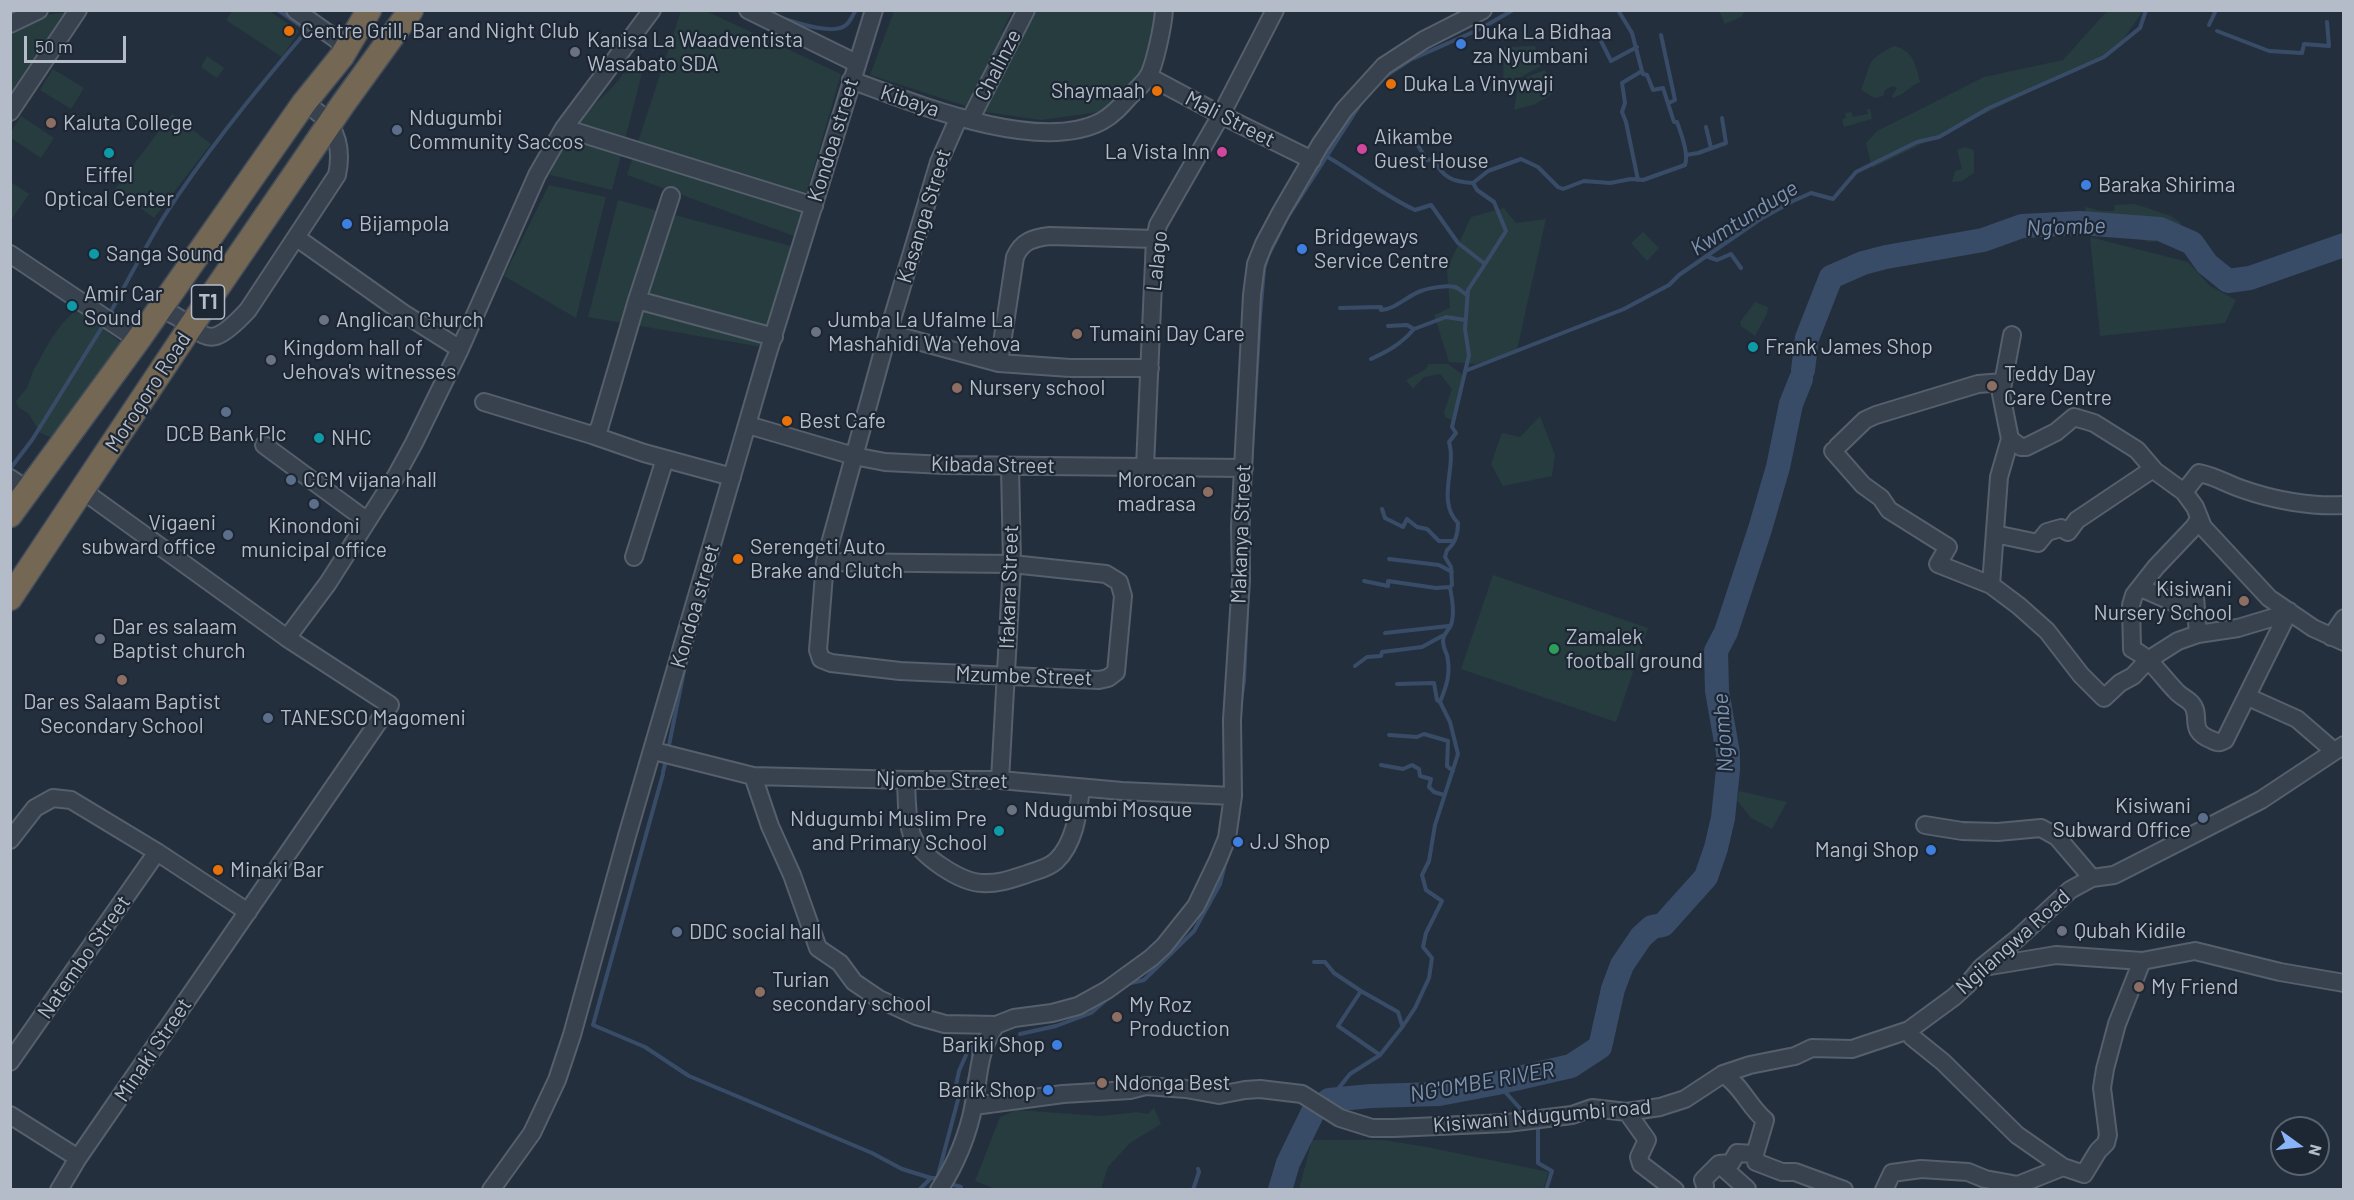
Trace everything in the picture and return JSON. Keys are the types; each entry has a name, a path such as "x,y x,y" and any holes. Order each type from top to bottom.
{"highway":[{"name":"Morogoro Road","path":"10,515 20,484 138,340 304,103 346,49 369,10"},
{"name":"Morogoro Road","path":"10,598 191,326 411,10"}],"street":[{"path":"10,24 39,10"},
{"path":"10,112 78,10"},
{"path":"295,10 336,39 346,49"},
{"path":"84,488 93,498 287,638 328,583 401,467 460,350 537,175 564,128 652,10"},
{"path":"748,10 856,63"},
{"name":"Kondoa street","path":"491,1190 532,1133 557,1080 732,477 856,63 874,10"},
{"name":"Chalinze","path":"964,118 1026,10"},
{"path":"1148,76 1163,25 1164,10"},
{"name":"Lalago","path":"1144,467 1155,239 1158,225 1221,115 1275,10"},
{"name":"Makanya Street","path":"753,776 818,948 840,963 854,982 879,999 916,1016 945,1024 996,1025 1014,1018 1052,1013 1078,1006 1107,990 1164,946 1196,906 1218,860 1227,838 1233,796 1232,720 1241,580 1240,527 1252,296 1256,264 1281,212 1344,110 1384,66 1424,40 1483,10"},
{"name":"Kibaya","path":"851,80 964,118 1043,134 1101,122 1118,110 1148,76"},
{"name":"Mali Street","path":"1148,76 1312,160"},
{"path":"160,309 171,313 205,337 216,338 232,328 248,309 337,175 340,160 337,139 330,124 315,109 304,103"},
{"name":"Kasanga Street","path":"854,456 939,162 964,118"},
{"path":"564,128 813,206"},
{"path":"592,435 599,429 604,417 637,300 671,196"},
{"path":"999,363 1015,257 1019,248 1025,243 1034,238 1050,236 1155,239"},
{"path":"297,238 375,294 460,350"},
{"path":"10,254 138,340"},
{"path":"637,300 774,337"},
{"path":"888,333 999,363 1070,368 1150,368"},
{"path":"1991,585 1999,477 2010,439 2001,394 2012,335"},
{"path":"2003,382 1978,384 1876,415 1865,420 1835,449 1863,485 1881,498 1889,510 1948,547 1938,564 1991,585 2019,606 2047,632 2104,698 2120,683 2133,676 2148,660 2178,641 2198,634 2238,628 2288,612"},
{"path":"484,402 665,459 732,477"},
{"path":"2010,439 2020,447 2031,446 2056,432 2074,417 2094,423 2137,450 2154,469 2184,492 2195,507 2199,519 2224,551 2277,605 2337,640 2343,618"},
{"name":"Kibada Street","path":"748,424 854,456 885,462 1010,466 1244,468"},
{"path":"264,445 366,520"},
{"name":"Mzumbe Street","path":"825,562 1012,564 1106,574 1119,582 1123,596 1116,672 1108,678 1099,680 1005,676 900,671 831,663 821,659 818,650 825,562 854,456"},
{"path":"634,557 665,459"},
{"name":"Ifakara Street","path":"1000,780 1012,564 1010,466"},
{"path":"1995,534 2038,543 2047,532 2061,528 2068,532 2077,520 2154,469"},
{"path":"2184,492 2199,473 2216,477 2243,490 2274,497 2328,506 2343,505"},
{"path":"2199,519 2151,572 2134,595 2131,605 2133,627 2131,645 2132,649 2148,660 2177,693 2191,703 2195,712 2195,724 2204,736 2216,742 2225,740 2288,612"},
{"path":"2141,588 2180,604 2191,596 2195,597 2198,634"},
{"name":"Minaki Street","path":"59,1190 78,1158 390,705 287,638"},
{"path":"2248,697 2303,723 2338,748"},
{"name":"Ngilangwa Road","path":"1909,1030 1960,991 1982,967 2018,938 2070,890 2092,879 2114,875 2260,800 2338,748"},
{"name":"Njombe Street","path":"654,751 753,776 1000,780 1081,788 1233,796"},
{"path":"906,780 908,817 913,838 933,861 963,878 980,883 1003,882 1042,870 1056,860 1068,843 1077,818 1081,788"},
{"path":"10,840 35,808 53,798 71,800 158,852 248,912"},
{"path":"1925,825 1977,831 2041,828 2056,837 2092,879"},
{"name":"Natembo Street","path":"10,1062 158,852"},
{"path":"1982,967 2056,955 2142,962 2195,951 2280,972 2343,983"},
{"path":"1909,1030 1912,1037 1943,1062 2017,1135 2063,1167 2084,1174 2106,1143 2109,1129 2102,1088 2105,1069 2118,1024 2142,962"},
{"path":"939,1190 963,1143 974,1106 982,1050 986,1038 996,1025"},
{"name":"Kisiwani Ndugumbi road","path":"974,1106 1064,1094 1130,1090 1146,1086 1186,1089 1219,1095 1260,1089 1302,1094 1340,1118 1372,1128 1507,1123 1572,1115 1592,1108 1627,1112 1660,1107 1685,1099 1723,1074 1750,1065 1795,1056 1812,1048 1852,1050 1909,1030"},
{"path":"1719,1164 1747,1189 1760,1168 1755,1158 1765,1120 1755,1112 1738,1086 1723,1074"},
{"path":"1627,1112 1647,1140 1639,1157 1641,1164 1674,1189"},
{"path":"10,1115 78,1158"},
{"path":"1705,1188 1703,1180 1719,1164 1731,1163 1737,1153 1755,1158 1782,1172 1795,1172 1844,1190"},
{"path":"1884,1190 1892,1173 1922,1169 1968,1172 2005,1187 2043,1182 2063,1167"}],"green space":[{"path":"75,11 11,102 11,35 44,15"},
{"path":"232,11 269,11 299,31 282,57 226,20"},
{"path":"681,11 706,11 841,74 794,236 627,175"},
{"path":"894,11 1012,11 1000,35 1016,11 1171,11 1131,94 1100,112 1041,120 985,112 967,103 966,106 870,75"},
{"path":"1719,11 1748,11 1742,14 1743,16 1725,24"},
{"path":"2107,11 2143,11 2115,51 1872,168 1866,143 1877,131 1984,77 2063,60"},
{"path":"1535,46 1541,66 1492,93 1488,88 1503,81 1504,47"},
{"path":"1894,46 1906,51 1913,59 1920,82 1893,98 1897,88 1893,86 1885,90 1883,96 1875,98 1861,90 1870,64 1877,56"},
{"path":"207,56 224,68 217,78 201,67"},
{"path":"53,69 84,88 71,109 40,90"},
{"path":"1545,70 1555,92 1536,104 1514,110 1519,80"},
{"path":"636,71 642,73 612,190 550,175 563,142 574,124 612,88 623,74"},
{"path":"1867,109 1870,109 1872,119 1844,127 1842,119 1846,118 1845,113 1851,112 1853,117 1868,114"},
{"path":"172,114 211,144 154,218 115,189"},
{"path":"21,116 54,138 41,158 11,138 11,132"},
{"path":"1965,147 1974,150 1974,173 1962,181 1952,182 1955,171 1962,169 1957,150"},
{"path":"11,182 29,194 11,220"},
{"path":"549,185 606,197 576,318 504,276"},
{"path":"618,200 791,246 762,347 588,317"},
{"path":"2135,204 2171,216 2181,223 2177,238 2149,242 2132,235 2133,229 2088,228 2085,207 2114,211 2115,205"},
{"path":"1504,208 1516,223 1546,219 1517,350 1477,364 1449,362 1434,315 1450,308 1447,269 1471,217"},
{"path":"1643,232 1659,248 1647,261 1631,243"},
{"path":"2090,237 2188,262 2210,286 2236,300 2225,323 2100,336"},
{"path":"1755,302 1768,307 1767,314 1755,336 1741,326 1740,322"},
{"path":"78,307 86,308 93,320 124,345 52,438 40,433 29,414 18,407 16,401 27,388 33,371 51,339"},
{"path":"1428,364 1448,364 1463,375 1454,421 1445,417 1444,412 1452,389 1440,374 1424,377 1413,389 1406,380 1426,369"},
{"path":"1540,416 1555,455 1552,476 1503,486 1491,464 1502,433 1520,437"},
{"name":"Zamalek football ground","path":"1493,575 1648,628 1616,722 1461,669"},
{"path":"1739,791 1787,802 1772,829 1751,818 1737,800"},
{"path":"1154,1108 1161,1124 1130,1143 1108,1167 1101,1189 996,1189 975,1181 1000,1117 1017,1110 1101,1116 1137,1112 1148,1114"},
{"path":"1312,1140 1384,1140 1549,1172 1543,1189 1299,1189"}],"waterway":[{"path":"278,10 307,30"},
{"path":"781,18 823,29 832,29 846,25 856,10"},
{"path":"1384,77 1410,60 1480,29 1513,10"},
{"path":"1618,10 1632,33 1642,71 1622,83 1625,103 1622,112 1638,180"},
{"name":"Kwmtunduge","path":"1465,371 1624,309 1669,285 1679,275 1759,220 1793,201 1811,193 1833,199 1856,172 1917,142 1939,137 1989,108 2104,57 2140,28 2146,10"},
{"path":"2209,25 2216,10"},
{"path":"2217,31 2269,51 2302,53 2304,44 2329,46 2327,22"},
{"path":"109,315 150,239 198,166 234,118 310,27"},
{"path":"1595,29 1611,61 1637,47"},
{"path":"1661,35 1675,100 1669,103"},
{"path":"1485,264 1506,231 1494,202 1477,190 1473,183 1488,171 1521,159 1538,167 1558,187 1563,189 1584,181 1610,183 1631,179 1643,180 1685,165 1684,144 1663,88 1653,90 1647,75 1642,71"},
{"path":"1251,467 1264,269 1287,218 1361,103"},
{"path":"1686,155 1726,143 1722,118"},
{"path":"1706,127 1711,148"},
{"path":"1412,136 1427,160 1434,159 1445,175 1460,182 1473,183"},
{"path":"1326,156 1415,210 1431,205 1458,243 1485,264 1468,290 1465,329 1469,355 1452,427 1456,433 1449,442 1451,462 1448,505 1458,523 1456,538 1445,557 1451,567 1452,585 1450,587 1453,616 1443,639 1448,673 1440,702 1450,722 1458,754 1435,825 1429,861 1422,875 1426,890 1442,901 1426,933 1423,947 1432,958 1429,978 1415,1008 1380,1055 1350,1074 1329,1100"},
{"name":"Ng'ombe","path":"1803,370 1807,338 1831,277 1863,263 1886,257 1983,240 2022,226 2080,223 2160,229 2192,243 2207,264 2228,281 2250,278 2344,245"},
{"path":"1706,256 1717,260 1731,254 1741,268"},
{"path":"1340,308 1381,307 1381,310 1386,309 1421,291 1442,287 1455,287 1467,295"},
{"path":"1388,326 1407,325 1414,329 1446,317 1465,320"},
{"path":"10,469 32,440 104,324"},
{"path":"1371,359 1394,347 1414,329"},
{"name":"Ng'ombe","path":"1280,1190 1288,1163 1313,1112 1329,1100 1439,1094 1497,1083 1571,1066 1600,1047 1613,989 1622,965 1641,937 1652,927 1663,925 1706,877 1716,848 1723,818 1728,770 1728,753 1717,691 1716,651 1726,632 1760,529 1778,467 1791,404 1801,379"},
{"path":"1249,504 1249,569"},
{"path":"1382,509 1385,518 1403,527 1407,519 1417,527 1427,529 1439,541 1454,541"},
{"path":"1389,559 1439,565 1452,572"},
{"path":"1364,581 1388,586 1388,581 1436,588 1450,587"},
{"path":"1241,700 1247,612"},
{"path":"1385,633 1449,626"},
{"path":"1355,666 1367,657 1381,656 1382,652 1422,647 1444,635"},
{"path":"668,750 685,666"},
{"path":"1397,684 1434,683 1437,700 1440,702"},
{"path":"1389,735 1417,737 1424,734 1448,741 1447,766 1453,771"},
{"path":"663,772 666,760"},
{"path":"1381,765 1403,769 1412,765 1419,769 1420,776 1431,779 1429,787 1434,792 1444,795"},
{"path":"663,774 593,1025 645,1047 689,1076 872,1153 902,1169 931,1178 940,1178"},
{"path":"1127,984 1144,980 1194,931 1220,884 1226,860"},
{"path":"1314,962 1325,962 1334,973 1361,991 1338,1026 1380,1055"},
{"path":"1361,991 1398,1012 1402,1025"},
{"path":"1020,1034 1056,1026 1091,1013 1107,999"},
{"path":"973,1042 973,1059"},
{"path":"937,1179 959,1096 955,1090 959,1071 970,1046 973,1045"},
{"path":"964,1115 969,1078"},
{"name":"NG'OMBE RIVER","path":"1497,1083 1526,1115"},
{"path":"1535,1125 1538,1129 1538,1163 1552,1171 1546,1190"},
{"path":"1193,1190 1198,1169"},
{"path":"919,1190 931,1178"},
{"path":"949,1181 961,1187"}],"place":[{"name":"Centre Grill, Bar and Night Club","path":"289,31"},
{"name":"Duka La Bidhaa za Nyumbani","path":"1461,44"},
{"name":"Kanisa La Waadventista Wasabato SDA","path":"575,52"},
{"name":"Duka La Vinywaji","path":"1391,84"},
{"name":"Shaymaah","path":"1157,91"},
{"name":"Kaluta College","path":"51,123"},
{"name":"Ndugumbi Community Saccos","path":"397,130"},
{"name":"Aikambe Guest House","path":"1362,149"},
{"name":"La Vista Inn","path":"1222,152"},
{"name":"Eiffel Optical Center","path":"109,153"},
{"name":"Baraka Shirima","path":"2086,185"},
{"name":"Bijampola","path":"347,224"},
{"name":"Bridgeways Service Centre","path":"1302,249"},
{"name":"Sanga Sound","path":"94,254"},
{"name":"Amir Car Sound","path":"72,306"},
{"name":"Anglican Church","path":"324,320"},
{"name":"Jumba La Ufalme La Mashahidi Wa Yehova","path":"816,332"},
{"name":"Tumaini Day Care","path":"1077,334"},
{"name":"Frank James Shop","path":"1753,347"},
{"name":"Kingdom hall of Jehova's witnesses","path":"271,360"},
{"name":"Teddy Day Care Centre","path":"1992,386"},
{"name":"Nursery school","path":"957,388"},
{"name":"DCB Bank Plc","path":"226,412"},
{"name":"Best Cafe","path":"787,421"},
{"name":"NHC","path":"319,438"},
{"name":"CCM vijana hall","path":"291,480"},
{"name":"Morocan madrasa","path":"1208,492"},
{"name":"Kinondoni municipal office","path":"314,504"},
{"name":"Vigaeni subward office","path":"228,535"},
{"name":"Serengeti Auto Brake and Clutch","path":"738,559"},
{"name":"Kisiwani Nursery School","path":"2244,601"},
{"name":"Dar es salaam Baptist church","path":"100,639"},
{"name":"Zamalek football ground","path":"1554,649"},
{"name":"Dar es Salaam Baptist Secondary School","path":"122,680"},
{"name":"TANESCO Magomeni","path":"268,718"},
{"name":"Ndugumbi Mosque","path":"1012,810"},
{"name":"Kisiwani Subward Office","path":"2203,818"},
{"name":"Ndugumbi Muslim Pre and Primary School","path":"999,831"},
{"name":"J.J Shop","path":"1238,842"},
{"name":"Mangi Shop","path":"1931,850"},
{"name":"Minaki Bar","path":"218,870"},
{"name":"Qubah Kidile","path":"2062,931"},
{"name":"DDC social hall","path":"677,932"},
{"name":"My Friend","path":"2139,987"},
{"name":"Turian secondary school","path":"760,992"},
{"name":"My Roz Production","path":"1117,1017"},
{"name":"Bariki Shop","path":"1057,1045"},
{"name":"Ndonga Best","path":"1102,1083"},
{"name":"Barik Shop","path":"1048,1090"}]}
